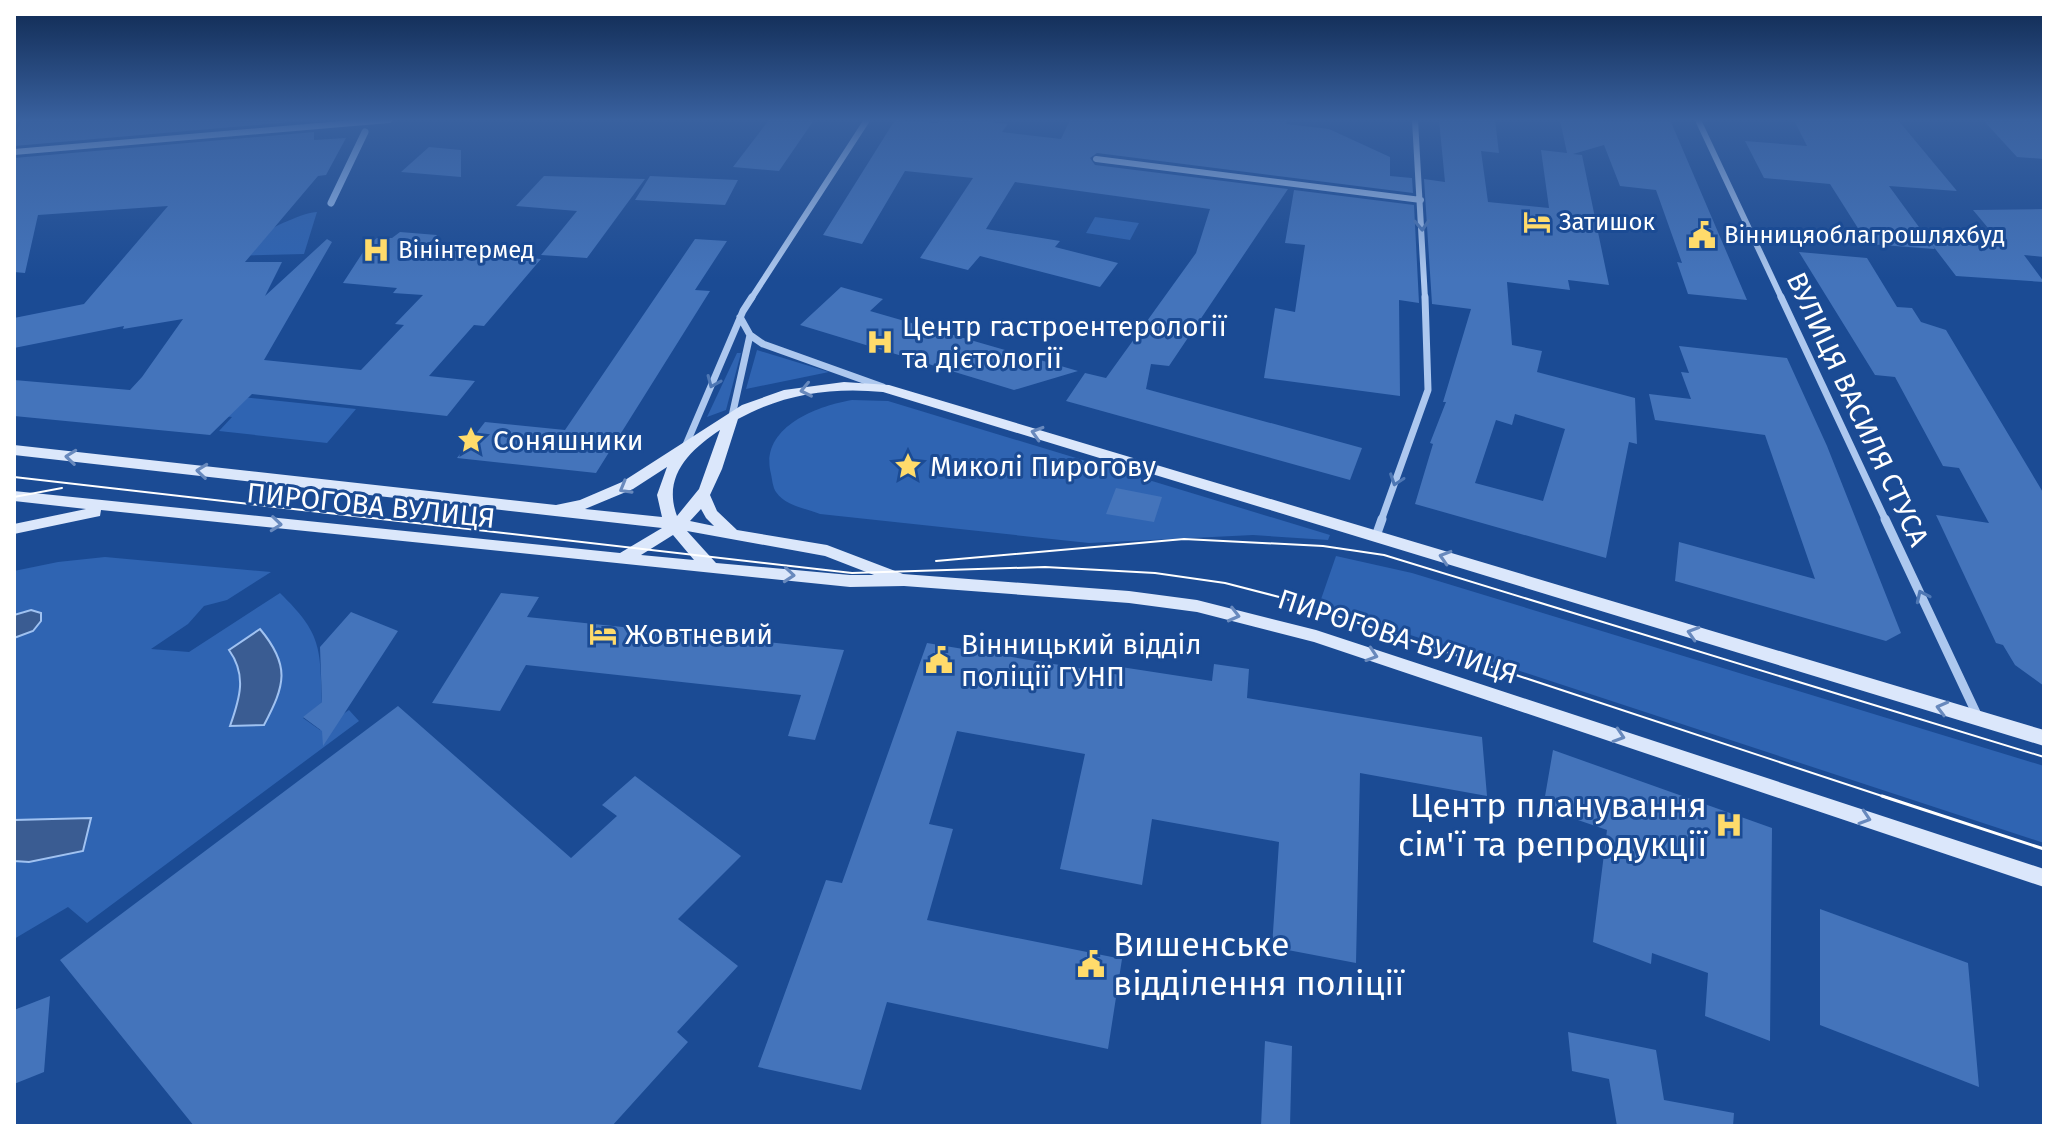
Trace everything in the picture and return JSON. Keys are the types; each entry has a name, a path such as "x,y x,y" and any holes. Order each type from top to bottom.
{"main road":[{"name":"ПИРОГОВА ВУЛИЦЯ","path":"558,510 586,505 614,494 732,416 761,403 814,388 839,385 884,388 2044,738"},
{"path":"621,559 675,524 703,495 732,416"},
{"name":"ПИРОГОВА ВУЛИЦЯ","path":"685,448 663,493 666,507 690,546 712,568"},
{"name":"ПИРОГОВА ВУЛИЦЯ","path":"14,450 675,524"},
{"path":"703,495 711,514 732,533"},
{"name":"ПИРОГОВА ВУЛИЦЯ","path":"14,496 850,581 904,580 1129,597 1197,606 1316,636 2044,878"},
{"path":"14,529 115,508"},
{"path":"675,524 827,551 904,580"}],"street":[{"path":"685,448 740,317 833,173"},
{"path":"1209,173 1421,200"},
{"path":"1376,536 1428,390 1419,173"},
{"name":"ВУЛИЦЯ ВАСИЛЯ СТУСА","path":"1723,173 1979,718"},
{"path":"732,416 750,335 740,317"},
{"name":"ПИРОГОВА ВУЛИЦЯ","path":"750,335 763,344 884,388"}],"shaded area":[{"path":"317,212 304,254 231,256 271,229"},
{"path":"1095,217 1139,223 1130,240 1086,233"},
{"path":"757,350 829,372 746,389"},
{"path":"737,353 741,353 726,410 707,417"},
{"path":"214,394 356,409 327,443 219,431 232,417 196,413"},
{"path":"852,400 888,401 1330,535 1328,540 1253,535 1089,543 820,514 784,500 776,492 772,481 770,458 782,432 807,414"},
{"path":"1336,556 1412,573 2044,766 2044,843 1319,605"},
{"path":"105,557 271,572 227,600 204,606 188,624 151,649 189,652 280,593 304,620 319,654 322,702 303,718 320,730 349,710 359,721 87,923 68,907 14,939 14,861 29,862 91,819 14,820 14,638 33,631 41,621 24,611 14,615 14,571","holes":["240,665 264,725 231,725 241,696"]},
{"path":"31,610 41,613 41,621 33,631 14,638 14,615"},
{"path":"260,629 277,654 280,665 282,676 277,698 264,725 230,726 237,706 240,678 229,650"},
{"path":"91,818 83,851 29,862 14,861 14,820"}],"building":[{"path":"14,173 327,173 318,176 245,262 282,262 265,296 327,239 332,242 264,360 361,370 404,325 395,324 423,295 393,293 397,288 343,283 367,246 377,238 392,238 400,232 437,235 424,248 541,259 484,326 474,325 429,376 475,381 447,416 252,394 210,435 14,416 14,380 130,390 142,377 183,319 123,329 124,326 14,348 14,318 84,304 168,206 38,215 25,273 14,272"},
{"path":"415,173 461,173 461,177"},
{"path":"862,173 904,173 862,244 823,235"},
{"path":"926,173 1161,173 1288,189 1169,366 1151,364 1146,389 1362,448 1350,480 1066,401 1085,373 1106,378 1196,253 1210,209 1015,182 986,229 1060,241 1055,247 1118,263 1100,287 980,256 968,270 920,258 973,178"},
{"path":"1257,173 1390,173 1390,176 1412,178 1413,193"},
{"path":"1444,173 1484,173 1488,202 1549,208 1544,173 1586,173 1609,285 1568,280 1570,290 1507,282 1512,345 1542,351 1537,372 1635,398 1637,444 1629,442 1606,558 1415,504 1433,444 1430,443 1446,402 1443,402 1471,309 1432,304 1424,179 1445,182","holes":["1515,414 1565,429 1543,501 1475,483 1496,420 1512,425"]},
{"path":"1615,173 1693,173 1747,300 1688,294 1677,262 1682,263 1656,190 1620,186"},
{"path":"1762,173 1942,173 1957,191 1889,186 1935,249 1868,244 1830,184 1764,178"},
{"path":"544,176 645,179 587,258 541,255 577,211 516,206"},
{"path":"650,176 738,180 725,205 635,200"},
{"path":"1294,190 1414,205 1419,303 1399,300 1400,396 1264,378 1275,308 1295,312 1305,245 1285,243"},
{"path":"2044,209 2044,257 2024,255 2044,282 1956,276 1930,242 2004,247 1973,210"},
{"path":"695,239 727,241 695,290 710,291 596,473 457,458 485,422 565,430"},
{"path":"1799,252 1867,258 1897,307 1912,308 1921,322 1946,330 2044,494 2044,686 2015,665 2003,645 1996,643 1936,515 1989,523 1959,468 1943,466 1895,377 1875,375"},
{"path":"841,287 883,299 870,311 1078,371 1014,390 800,325"},
{"path":"1679,346 1787,358 1827,446 1901,633 1886,641 1675,581 1679,542 1815,579 1765,435 1655,420 1649,394 1691,399 1681,372 1689,373"},
{"path":"1116,488 1162,497 1154,522 1106,514"},
{"path":"501,593 539,597 527,617 844,650 815,740 788,736 801,695 526,665 500,711 432,703"},
{"path":"351,612 398,631 323,746 322,731 303,717 322,702 320,647"},
{"path":"927,643 1120,675 1121,667 1212,681 1214,664 1249,669 1247,698 1482,737 1487,796 1360,773 1356,963 1272,947 1279,842 1152,819 1142,885 1060,869 1085,754 957,731 929,824 953,829 927,920 1122,959 1108,1049 887,1002 861,1090 758,1067 826,880 842,883"},
{"path":"398,706 571,858 617,816 602,805 635,776 741,856 678,919 738,966 677,1032 688,1042 612,1126 194,1126 60,960"},
{"path":"1553,750 1772,828 1770,1041 1705,1016 1708,973 1652,953 1651,964 1593,942 1607,830 1543,808"},
{"path":"1820,909 1968,963 1979,1087 1820,1025"},
{"path":"50,996 44,1072 14,1084 14,1010"},
{"path":"1568,1032 1656,1050 1664,1100 1734,1113 1733,1126 1617,1126 1609,1079 1572,1071"},
{"path":"1265,1041 1292,1046 1290,1126 1261,1126"}],"waterway":[{"path":"331,203 345,173"}],"tram line":[{"path":"14,477 852,573 1045,567 1155,573 1225,583 1283,598 1888,798"},
{"path":"14,497 62,488"},
{"path":"936,561 1184,539 1323,546 1384,555 2044,757"},
{"path":"1882,796 2044,849"}],"place":[{"name":"Затишок","path":"1537,222"},
{"name":"Вінницяоблагрошляхбуд","path":"1702,235"},
{"name":"Вінінтермед","path":"376,250"},
{"name":"Центр гастроентерології та дієтології","path":"880,342"},
{"name":"Соняшники","path":"471,440"},
{"name":"Миколі Пирогову","path":"908,466"},
{"name":"Жовтневий","path":"603,634"},
{"name":"Вінницький відділ поліції ГУНП","path":"939,660"},
{"name":"Центр планування сім'ї та репродукції","path":"1729,825"},
{"name":"Вишенське відділення поліції","path":"1091,964"}]}
